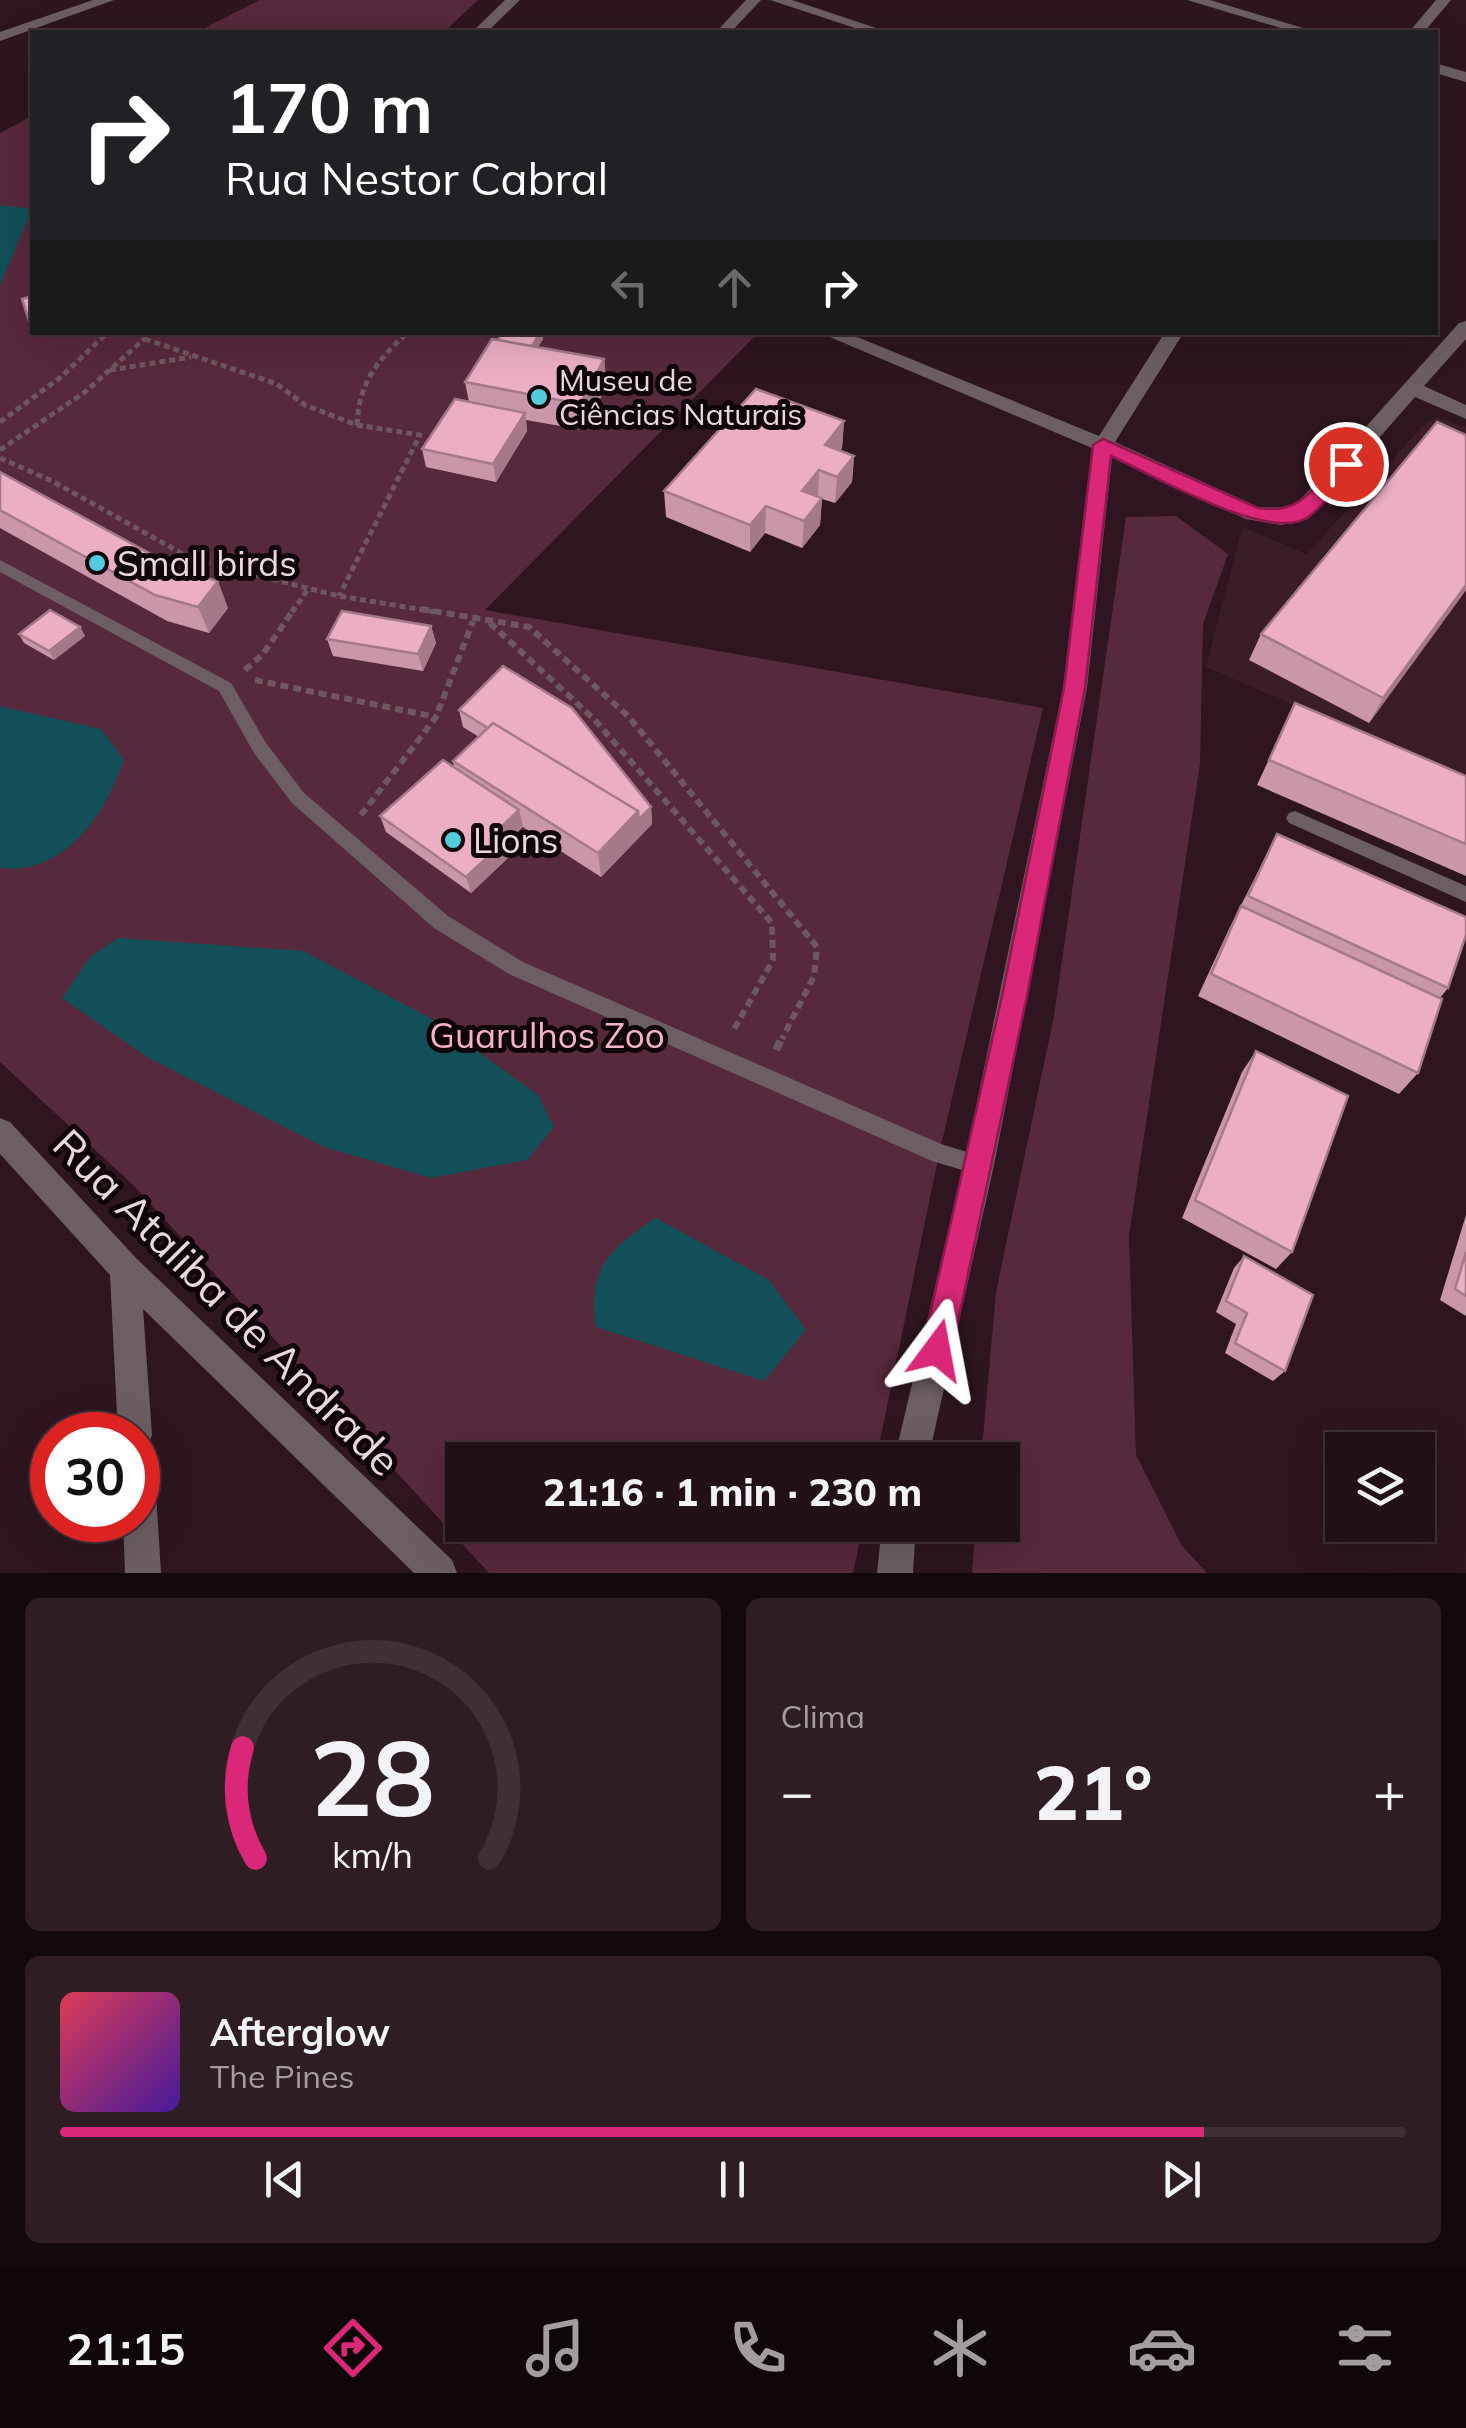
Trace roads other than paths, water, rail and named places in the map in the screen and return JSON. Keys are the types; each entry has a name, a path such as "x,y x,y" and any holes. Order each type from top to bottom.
{"street":[{"path":"0,37 107,0"},
{"path":"481,30 513,0"},
{"path":"724,30 754,0"},
{"path":"777,0 874,30"},
{"path":"1194,0 1302,30"},
{"path":"1418,30 1444,0"},
{"path":"1438,69 1466,77"},
{"path":"833,335 1103,445 1254,514 1281,518 1300,514 1466,328"},
{"path":"915,1442 979,1165 1074,688 1103,445 1173,335"},
{"path":"1414,389 1466,413"},
{"name":"Rua Ataliba de Andrade","path":"0,1132 125,1269 439,1573"},
{"path":"125,1269 134,1412"},
{"path":"141,1542 143,1573"},
{"path":"895,1573 898,1542"}],"lane":[{"path":"0,565 225,686 260,748 298,798 341,840 441,922 516,968 720,1054 938,1154 979,1165"},
{"path":"1295,818 1466,894"}],"water":[{"path":"0,205 30,209 30,214 0,286"},
{"path":"0,706 101,729 124,760 106,801 79,838 44,862 23,868 0,868"},
{"path":"118,938 303,951 436,1021 538,1095 554,1127 527,1160 431,1178 324,1147 147,1057 62,998 90,957"},
{"path":"656,1218 769,1280 806,1330 764,1381 596,1327 595,1290 605,1262 614,1250"}],"place":[{"name":"Museu de Ciências Naturais","path":"539,397"},
{"name":"Small birds","path":"97,563"},
{"name":"Lions","path":"453,840"}],"park label":[{"name":"Guarulhos Zoo","path":"547,1035"}]}
